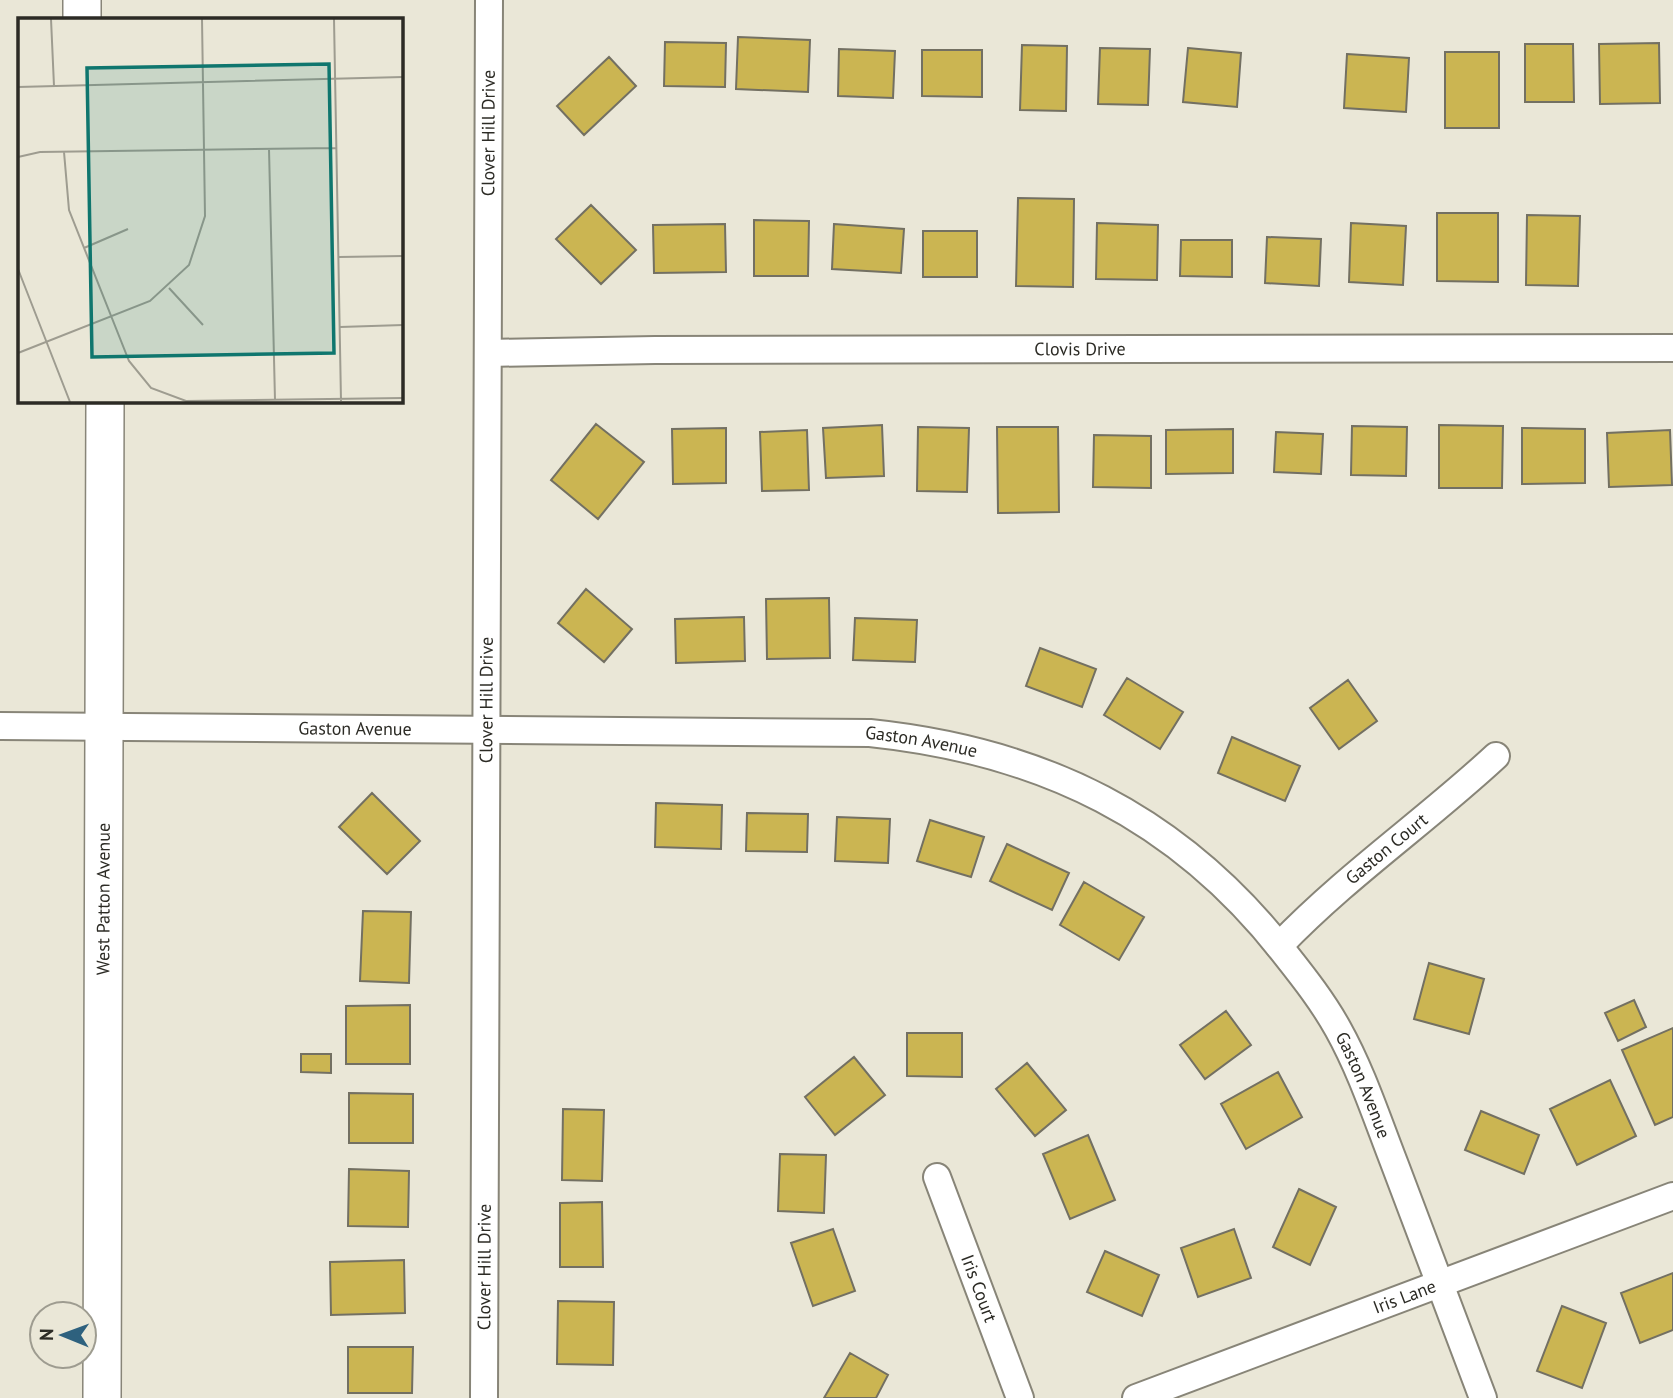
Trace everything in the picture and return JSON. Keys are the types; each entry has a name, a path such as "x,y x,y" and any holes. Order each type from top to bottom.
{"street":[{"path":"82,0 82,18"},
{"name":"Clover Hill Drive","path":"484,1398 489,0"},
{"name":"Clovis Drive","path":"488,353 654,350 1673,348"},
{"name":"West Patton Avenue","path":"102,1398 104,402"},
{"name":"Gaston Avenue","path":"0,726 870,733 930,739 982,751 1077,786 1151,827 1226,885 1315,992 1354,1059 1483,1398"},
{"name":"Gaston Court","path":"1279,946 1314,910 1457,792 1496,756"},
{"name":"Iris Court","path":"937,1177 1020,1398"},
{"name":"Iris Lane","path":"1136,1398 1673,1196"}],"building":[{"path":"738,37 810,40 808,92 736,89"},
{"path":"665,42 726,43 725,87 664,86"},
{"path":"1659,43 1660,103 1600,104 1599,44"},
{"path":"1525,44 1573,44 1574,102 1525,102"},
{"path":"1022,45 1067,46 1066,111 1020,110"},
{"path":"1100,48 1150,49 1148,105 1098,104"},
{"path":"1188,48 1241,53 1237,107 1183,102"},
{"path":"839,49 895,51 893,98 838,96"},
{"path":"922,50 982,50 982,97 922,96"},
{"path":"1445,52 1499,52 1499,128 1445,128"},
{"path":"1347,54 1409,58 1406,112 1344,108"},
{"path":"609,57 636,86 584,135 557,106"},
{"path":"1018,198 1074,199 1073,287 1016,286"},
{"path":"591,205 636,250 601,284 556,239"},
{"path":"1437,213 1498,213 1498,282 1437,281"},
{"path":"1527,215 1580,216 1578,286 1526,285"},
{"path":"754,220 809,221 808,276 754,276"},
{"path":"1097,223 1158,225 1157,280 1096,279"},
{"path":"1351,223 1406,226 1403,285 1349,282"},
{"path":"725,224 726,272 654,273 653,225"},
{"path":"834,224 904,229 901,273 832,269"},
{"path":"923,231 977,231 977,277 923,277"},
{"path":"1267,237 1321,239 1319,286 1265,283"},
{"path":"1181,240 1232,240 1232,277 1180,276"},
{"path":"596,424 644,462 598,519 551,480"},
{"path":"882,425 884,476 826,478 823,428"},
{"path":"1439,425 1503,426 1502,488 1439,488"},
{"path":"1352,426 1407,427 1406,476 1351,475"},
{"path":"918,427 969,428 967,492 917,491"},
{"path":"997,427 1058,427 1059,512 998,513"},
{"path":"726,428 726,483 673,484 672,429"},
{"path":"1522,428 1585,429 1585,483 1522,484"},
{"path":"1233,429 1233,473 1166,474 1166,430"},
{"path":"807,430 809,490 762,491 760,432"},
{"path":"1670,430 1672,485 1609,487 1607,433"},
{"path":"1276,432 1323,434 1321,474 1274,472"},
{"path":"1094,435 1151,436 1151,488 1093,487"},
{"path":"586,589 632,629 604,662 558,623"},
{"path":"829,598 830,658 767,659 766,599"},
{"path":"744,617 745,661 676,663 675,619"},
{"path":"855,618 917,620 915,662 853,660"},
{"path":"1040,648 1096,669 1082,707 1026,686"},
{"path":"1127,678 1183,712 1160,749 1104,715"},
{"path":"1348,680 1377,721 1339,749 1310,708"},
{"path":"1232,737 1300,766 1285,801 1218,773"},
{"path":"372,793 420,841 387,874 339,827"},
{"path":"656,803 722,805 721,849 655,847"},
{"path":"747,813 808,814 807,852 746,851"},
{"path":"837,817 890,819 888,863 835,861"},
{"path":"930,820 984,837 971,877 917,861"},
{"path":"1007,844 1069,873 1052,910 990,881"},
{"path":"1084,882 1144,917 1119,960 1060,925"},
{"path":"363,911 411,912 409,983 360,981"},
{"path":"1429,963 1484,979 1469,1034 1414,1019"},
{"path":"1634,1000 1646,1027 1618,1041 1605,1013"},
{"path":"410,1005 410,1064 346,1064 346,1006"},
{"path":"1226,1011 1251,1045 1205,1079 1180,1045"},
{"path":"1673,1028 1673,1117 1655,1125 1622,1050"},
{"path":"907,1033 962,1033 962,1077 907,1076"},
{"path":"301,1054 331,1054 331,1073 301,1072"},
{"path":"854,1057 885,1095 835,1135 805,1097"},
{"path":"1027,1063 1066,1110 1035,1136 996,1089"},
{"path":"1278,1072 1302,1117 1246,1149 1221,1104"},
{"path":"1610,1080 1636,1136 1577,1165 1550,1109"},
{"path":"349,1093 413,1094 413,1143 349,1143"},
{"path":"563,1109 604,1110 602,1181 562,1180"},
{"path":"1481,1111 1539,1135 1524,1174 1465,1150"},
{"path":"1088,1135 1115,1200 1070,1219 1043,1154"},
{"path":"780,1154 826,1155 824,1213 778,1211"},
{"path":"349,1169 409,1171 408,1227 348,1226"},
{"path":"1299,1189 1336,1207 1310,1265 1273,1247"},
{"path":"602,1202 603,1267 560,1267 560,1203"},
{"path":"833,1229 855,1291 813,1306 791,1243"},
{"path":"1234,1229 1251,1278 1198,1297 1181,1248"},
{"path":"1105,1251 1159,1275 1142,1316 1087,1292"},
{"path":"404,1260 405,1313 331,1315 330,1262"},
{"path":"1673,1273 1673,1330 1640,1343 1621,1293"},
{"path":"558,1301 614,1302 613,1365 557,1364"},
{"path":"1562,1306 1606,1323 1582,1388 1537,1371"},
{"path":"348,1347 413,1347 412,1393 348,1393"},
{"path":"850,1353 888,1375 876,1398 824,1398"}]}
